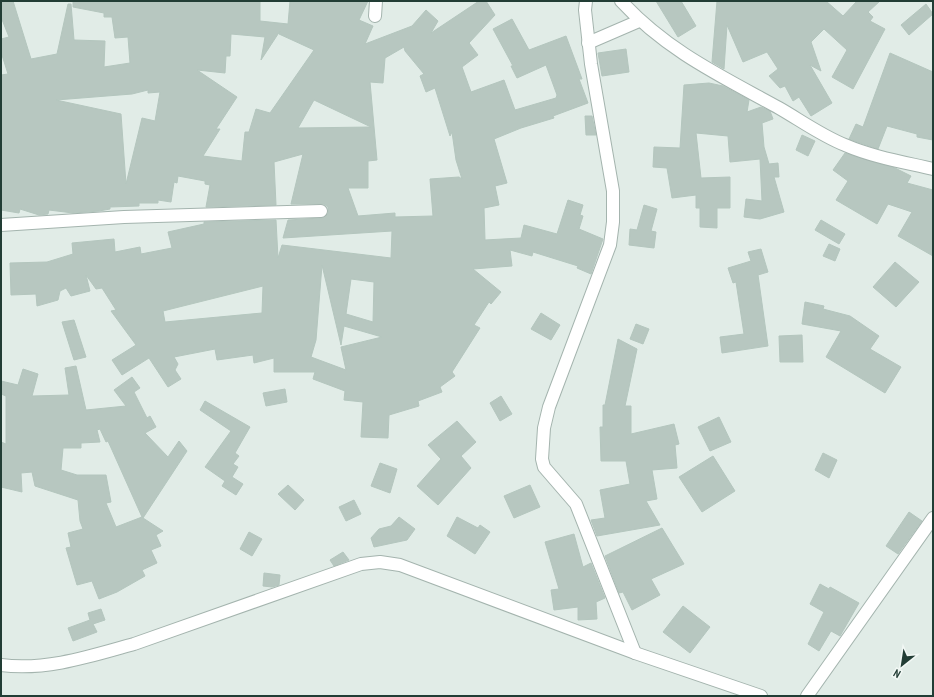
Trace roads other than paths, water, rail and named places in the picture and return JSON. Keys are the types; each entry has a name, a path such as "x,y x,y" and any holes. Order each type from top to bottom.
{"street":[{"path":"375,16 376,1"},
{"path":"586,1 585,10 588,43 613,191 613,222 610,245 549,407 544,428 542,459 544,467 549,475 576,504 635,653"},
{"path":"621,1 639,21 670,45 720,77 778,107 844,145 884,158 933,169"},
{"path":"588,43 639,21"},
{"path":"1,225 124,217 321,211"},
{"path":"807,696 933,518"},
{"path":"1,666 36,666 56,664 105,652 134,644 361,564 380,562 406,567 635,653 761,696"}]}
